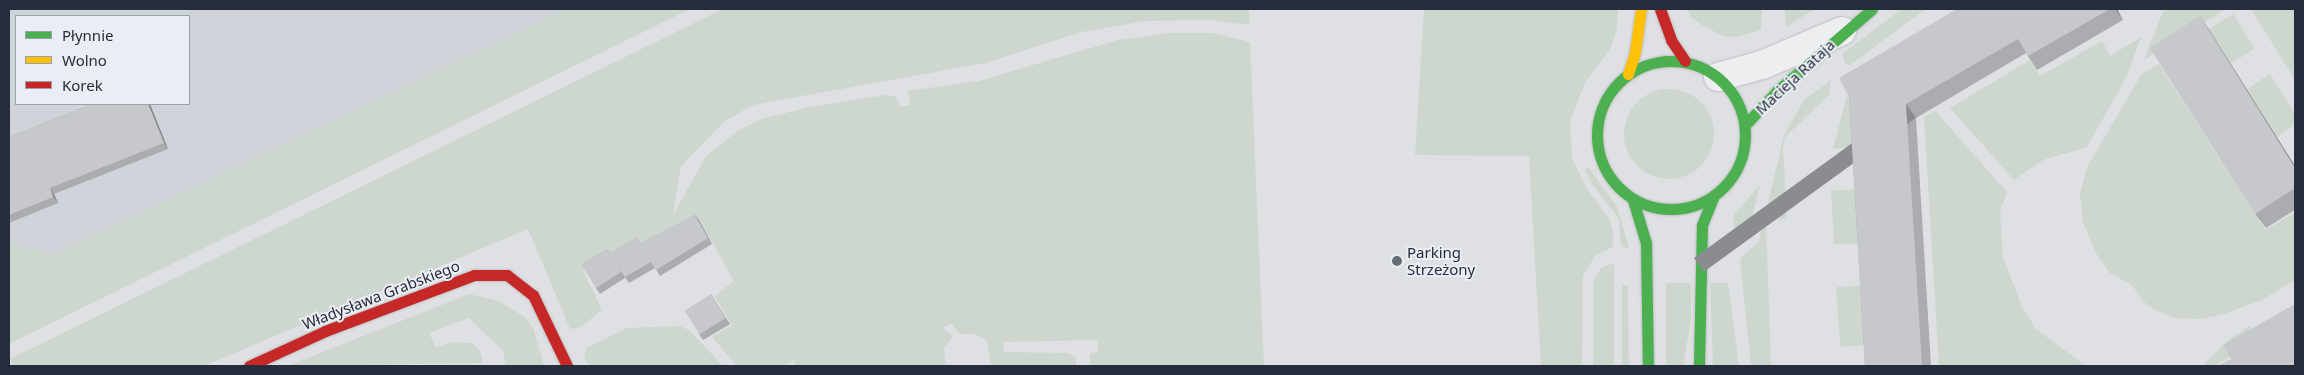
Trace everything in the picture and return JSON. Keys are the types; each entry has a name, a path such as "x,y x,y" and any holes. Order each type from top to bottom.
{"street":[{"path":"1628,74 1635,52 1641,9"},
{"path":"1660,9 1671,40 1685,62"},
{"name":"Macieja Rataja","path":"1745,125 1777,91 1846,29 1872,9"},
{"name":"Macieja Rataja","path":"1718,77 1762,65 1846,29"},
{"path":"1665,61 1685,62 1718,77 1731,91 1745,125 1744,149 1735,172 1714,195 1700,204 1681,209 1662,209 1632,200 1608,176 1598,155 1596,132 1600,110 1611,90 1628,74 1646,65 1665,61"},
{"path":"1699,366 1702,225 1714,195"},
{"path":"1632,200 1646,249 1648,366"},
{"name":"Władysława Grabskiego","path":"249,366 325,331 474,275 507,275 532,296 567,366"}],"shaded area":[{"path":"9,9 567,9 54,254 9,243"},
{"path":"567,9 690,9 9,344 9,243 54,254"},
{"path":"723,9 1249,9 1250,25 1209,20 1145,21 1082,32 985,63 753,105 725,121 681,166 673,215 706,156 736,132 761,119 810,107 886,95 896,97 900,107 910,105 908,91 979,81 1118,40 1170,33 1212,33 1250,42 1264,366 1090,366 1090,353 1098,352 1098,340 1003,342 1004,352 1068,353 1076,358 1076,366 991,366 987,341 975,334 960,334 951,323 943,328 953,336 944,348 946,366 795,366 793,360 784,366 737,366 712,337 732,325 715,296 734,281 699,219 647,249 642,241 583,270 602,310 581,327 570,329 528,229 204,366 14,366 10,359"},
{"path":"1424,9 1618,9 1617,29 1611,48 1585,82 1570,122 1572,158 1587,189 1609,218 1613,232 1613,247 1596,255 1583,275 1582,366 1541,366 1529,156 1415,155"},
{"path":"1687,9 1762,9 1761,30 1737,37 1724,36 1703,26 1690,16"},
{"path":"1785,9 1814,9 1786,27"},
{"path":"1902,9 1924,10 1850,65 1845,64 1842,54"},
{"path":"2164,9 2226,9 2144,60"},
{"path":"2251,9 2295,9 2295,80"},
{"path":"2233,14 2255,49 2231,64 2209,29"},
{"path":"2141,37 2127,76 2087,147 2043,160 2014,180 1950,108 2030,60 2040,76 2102,41 2110,56"},
{"path":"2159,64 2265,230 2295,213 2295,280 2262,300 2221,315 2199,319 2175,318 2153,309 2143,301 2132,285 2110,273 2096,253 2083,222 2080,194 2087,167 2141,75"},
{"path":"2270,74 2295,114 2295,125 2277,137 2247,89"},
{"path":"1831,80 1829,95 1785,137 1783,148 1787,219 1766,220 1771,366 1751,366 1740,259 1759,241 1784,135 1804,100"},
{"path":"1660,89 1678,89 1694,96 1707,109 1714,125 1714,143 1707,159 1694,172 1678,179 1660,179 1644,172 1631,159 1624,143 1624,125 1631,109 1644,96"},
{"path":"1847,95 1859,118 1858,146 1833,149"},
{"path":"1935,111 2007,192 2000,212 2003,257 2022,307 2036,329 2086,366 1939,366 1924,117"},
{"path":"1589,168 1617,207 1629,248 1621,247 1619,219 1592,184 1585,169"},
{"path":"1760,185 1748,234 1736,244 1733,216"},
{"path":"1861,189 1864,243 1834,244 1831,191"},
{"path":"1614,263 1614,366 1593,366 1593,282 1601,268"},
{"path":"1666,283 1691,283 1691,320 1683,366 1666,366"},
{"path":"1710,283 1728,283 1739,366 1713,366"},
{"path":"1622,285 1628,285 1629,366 1622,366"},
{"path":"1867,285 1871,345 1840,347 1836,287"},
{"path":"469,294 499,301 526,318 534,330 544,366 506,366 503,351 469,318 429,333 436,348 451,342 472,343 480,351 483,363 288,366"},
{"path":"679,326 689,330 723,366 590,366 584,358 587,348 627,328"},
{"path":"2250,326 2258,340 2214,366 2202,366 2228,340"}],"building":[{"path":"1957,9 2110,9 2028,56 2018,39 1906,104 1922,366 1865,366 1849,97 1839,78"},
{"path":"2200,16 2295,168 2295,188 2255,214 2150,48"},
{"path":"89,105 148,105 164,143 50,188 53,197 9,215 9,137"},
{"path":"695,215 708,238 656,270 651,262 625,277 617,265 621,272 596,288 581,264 607,249 610,253 637,237 641,243"},
{"path":"711,294 726,318 700,334 685,310"},
{"path":"2295,304 2295,366 2217,366 2231,359 2223,345"}],"traffic: fast":[{"path":"1745,125 1777,91 1872,9"},
{"path":"1671,61 1699,66 1712,73 1723,83 1733,94 1740,107 1745,135 1740,163 1733,176 1723,187 1712,197 1699,204 1671,209 1643,204 1630,197 1619,187 1609,176 1602,163 1597,135 1602,107 1609,94 1619,83 1630,73 1643,66 1671,61"},
{"path":"1699,366 1702,225 1714,195"},
{"path":"1633,200 1646,243 1648,366"}],"traffic: slow":[{"path":"1628,74 1635,52 1641,9"}],"traffic: jam":[{"path":"1660,9 1671,40 1685,61"},
{"path":"249,366 325,331 474,275 507,275 533,295 567,366"}],"place":[{"name":"Parking Strzeżony","path":"1397,261"}]}
